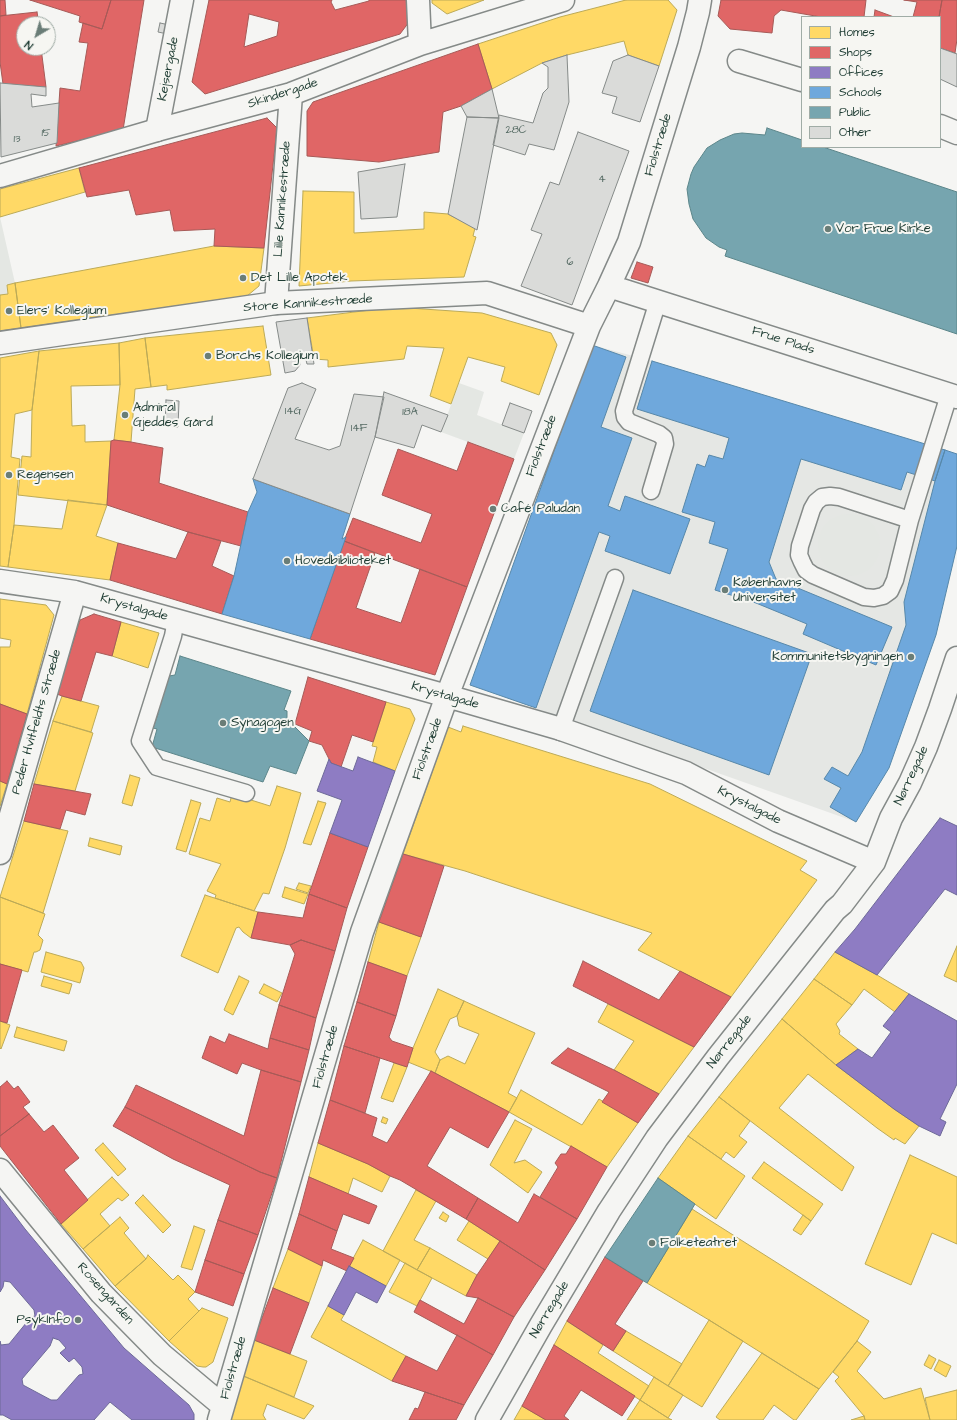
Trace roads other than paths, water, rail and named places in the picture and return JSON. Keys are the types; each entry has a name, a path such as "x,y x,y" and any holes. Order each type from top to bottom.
{"street":[{"path":"418,0 420,44"},
{"name":"Skindergade","path":"0,176 157,130 291,94 420,44 563,0"},
{"name":"Fiolstræde","path":"221,1413 362,932 447,696 589,326 629,242 689,47 700,0"},
{"name":"Kejsergade","path":"157,130 181,4"},
{"path":"739,61 801,80"},
{"name":"Lille Kannikestræde","path":"276,303 291,94"},
{"path":"941,126 957,133"},
{"name":"Frue Plads","path":"609,286 953,396"},
{"name":"Store Kannikestræde","path":"0,343 276,303 487,293 589,326"},
{"name":"Krystalgade","path":"0,582 75,592 447,696 561,730 686,773 778,821 874,862"},
{"name":"Peder Hvitfeldts Stræde","path":"0,853 75,592"},
{"name":"Nørregade","path":"487,1420 589,1245 657,1138 718,1057 835,910 842,904 874,862 891,818 910,783 926,747 957,658"},
{"name":"Rosengården","path":"0,1170 101,1293 221,1413"}],"lane":[{"path":"651,491 665,444 664,438 659,434 629,422 625,417 624,411 658,301"},
{"path":"910,520 839,497 822,497 812,508 800,546 799,554 806,570 813,575 864,597 874,598 883,596 890,591 895,580 910,520 953,396"},
{"path":"561,730 615,578"},
{"path":"176,620 173,636 140,740 157,767 246,792"}],"place":[{"name":"Vor Frue Kirke","path":"828,229"},
{"name":"Det Lille Apotek","path":"243,278"},
{"name":"Elers' Kollegium","path":"9,311"},
{"name":"Borchs Kollegium","path":"208,356"},
{"name":"Admiral Gjeddes Gård","path":"125,415"},
{"name":"Regensen","path":"9,475"},
{"name":"Café Paludan","path":"493,509"},
{"name":"Hovedbiblioteket","path":"287,561"},
{"name":"Københavns Universitet","path":"725,590"},
{"name":"Kommunitetsbygningen","path":"911,657"},
{"name":"Synagogen","path":"223,723"},
{"name":"Folketeatret","path":"652,1243"},
{"name":"PsykInfo","path":"78,1320"}]}
